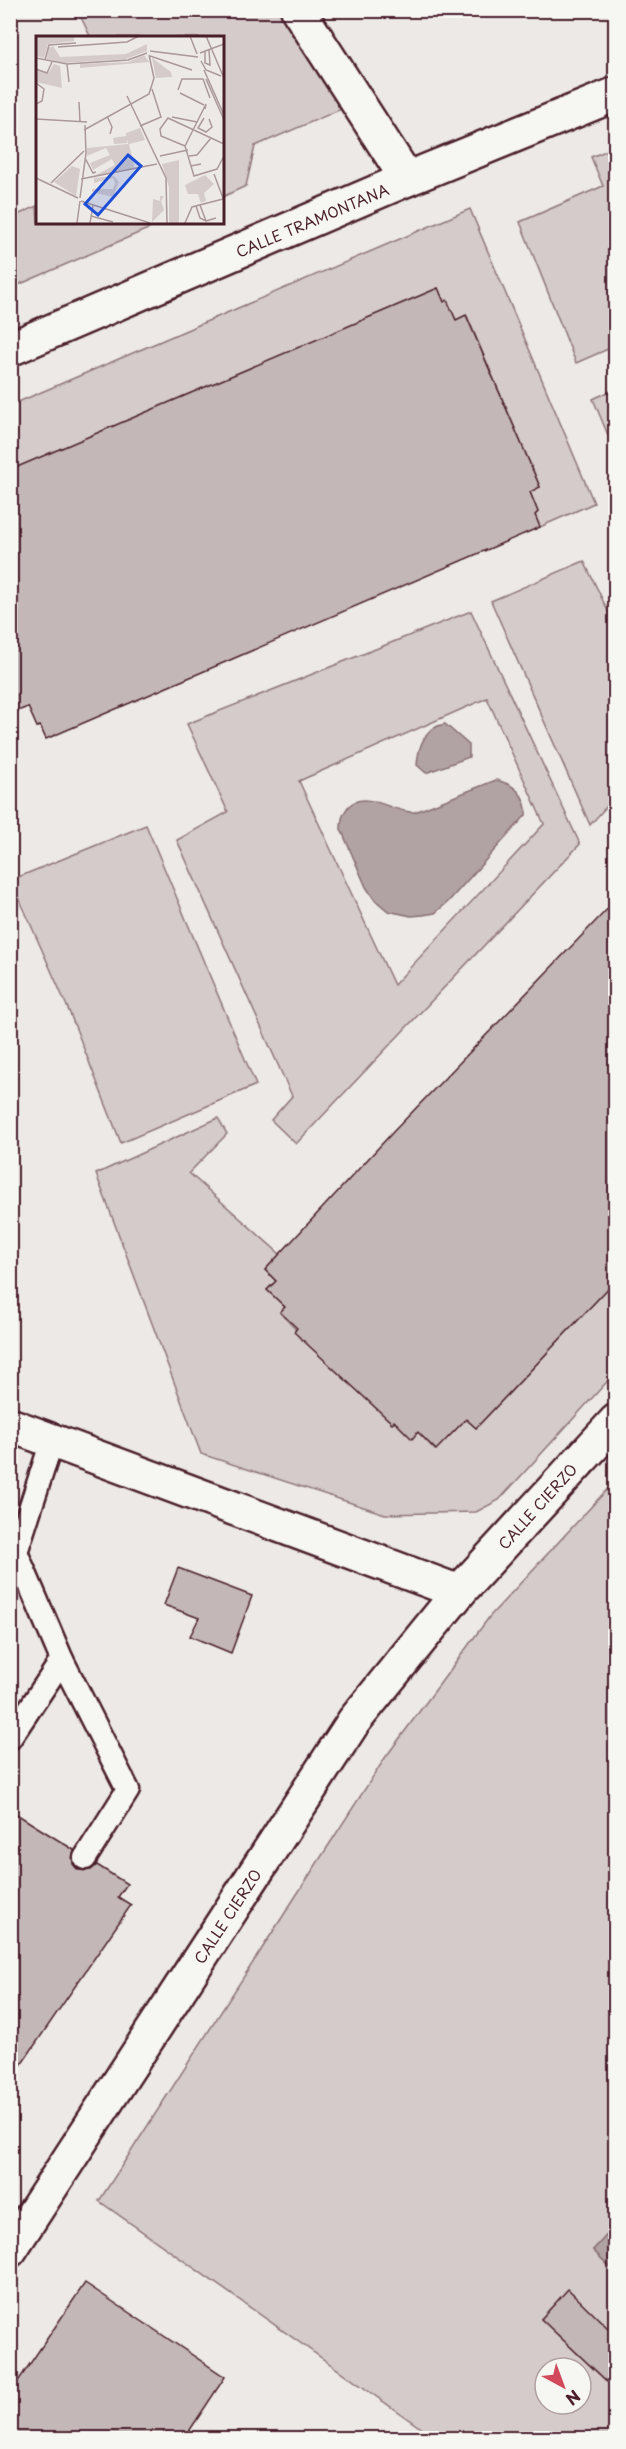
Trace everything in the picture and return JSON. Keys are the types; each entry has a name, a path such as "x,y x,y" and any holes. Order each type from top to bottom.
{"street":[{"path":"298,10 407,179"},
{"name":"CALLE TRAMONTANA","path":"10,349 407,179 615,94"},
{"name":"CALLE CIERZO","path":"10,2250 354,1721 459,1592 615,1421"},
{"path":"10,1425 459,1592"}],"lane":[{"path":"52,1441 13,1552 62,1660 128,1790 85,1858"},
{"path":"10,1738 62,1660"}],"shaded area":[{"path":"78,11 288,11 344,108 255,146 246,186 224,196 224,36 90,36"},
{"path":"615,147 615,346 576,363 520,222 603,186 591,157"},
{"path":"36,206 36,224 159,224 11,288 11,218"},
{"path":"470,209 594,503 540,527 535,515 538,512 530,492 540,487 467,316 456,320 438,288 11,470 11,405"},
{"path":"615,389 615,452 593,399"},
{"path":"584,561 615,626 615,797 590,825 491,601"},
{"path":"471,611 580,844 296,1144 271,1120 292,1096 177,840 228,812 187,724","holes":["487,698 544,824 394,985 299,781"]},
{"path":"445,724 469,745 469,757 426,773 417,765 421,745 432,729"},
{"path":"496,780 508,784 522,796 526,815 448,902 435,913 411,916 388,911 374,899 366,887 341,829 342,818 348,807 363,800 415,812"},
{"path":"146,825 256,1085 121,1143 69,1011 11,880"},
{"path":"218,1118 227,1134 189,1173 280,1254 265,1270 276,1281 267,1290 285,1307 280,1313 329,1364 392,1423 394,1421 412,1438 418,1432 435,1450 466,1419 476,1428 615,1281 615,1373 499,1500 476,1512 385,1514 201,1454 96,1174"},
{"path":"615,1481 616,2226 593,2250 615,2272 615,2335 568,2290 541,2319 580,2356 533,2356 533,2416 593,2416 593,2368 615,2389 615,2438 435,2438 99,2201 385,1758 490,1616"},
{"path":"615,2226 615,2272 593,2250"}],"building":[{"path":"438,288 444,302 447,300 456,320 466,315 540,487 530,492 538,512 535,515 540,527 46,739 40,726 37,727 28,707 10,714 10,470"},
{"path":"615,901 615,1281 476,1428 466,1419 436,1450 418,1432 412,1439 394,1421 392,1423 294,1332 297,1328 280,1312 285,1307 267,1290 276,1281 265,1270 393,1132"},
{"path":"178,1568 252,1596 231,1653 190,1636 199,1618 164,1605"},
{"path":"10,1810 74,1850 73,1864 78,1870 91,1870 97,1865 127,1884 118,1897 131,1905 10,2081"},
{"path":"85,2283 225,2377 184,2439 10,2439 10,2393"},
{"path":"568,2289 615,2335 615,2389 593,2368 593,2356 580,2356 541,2319"}]}
